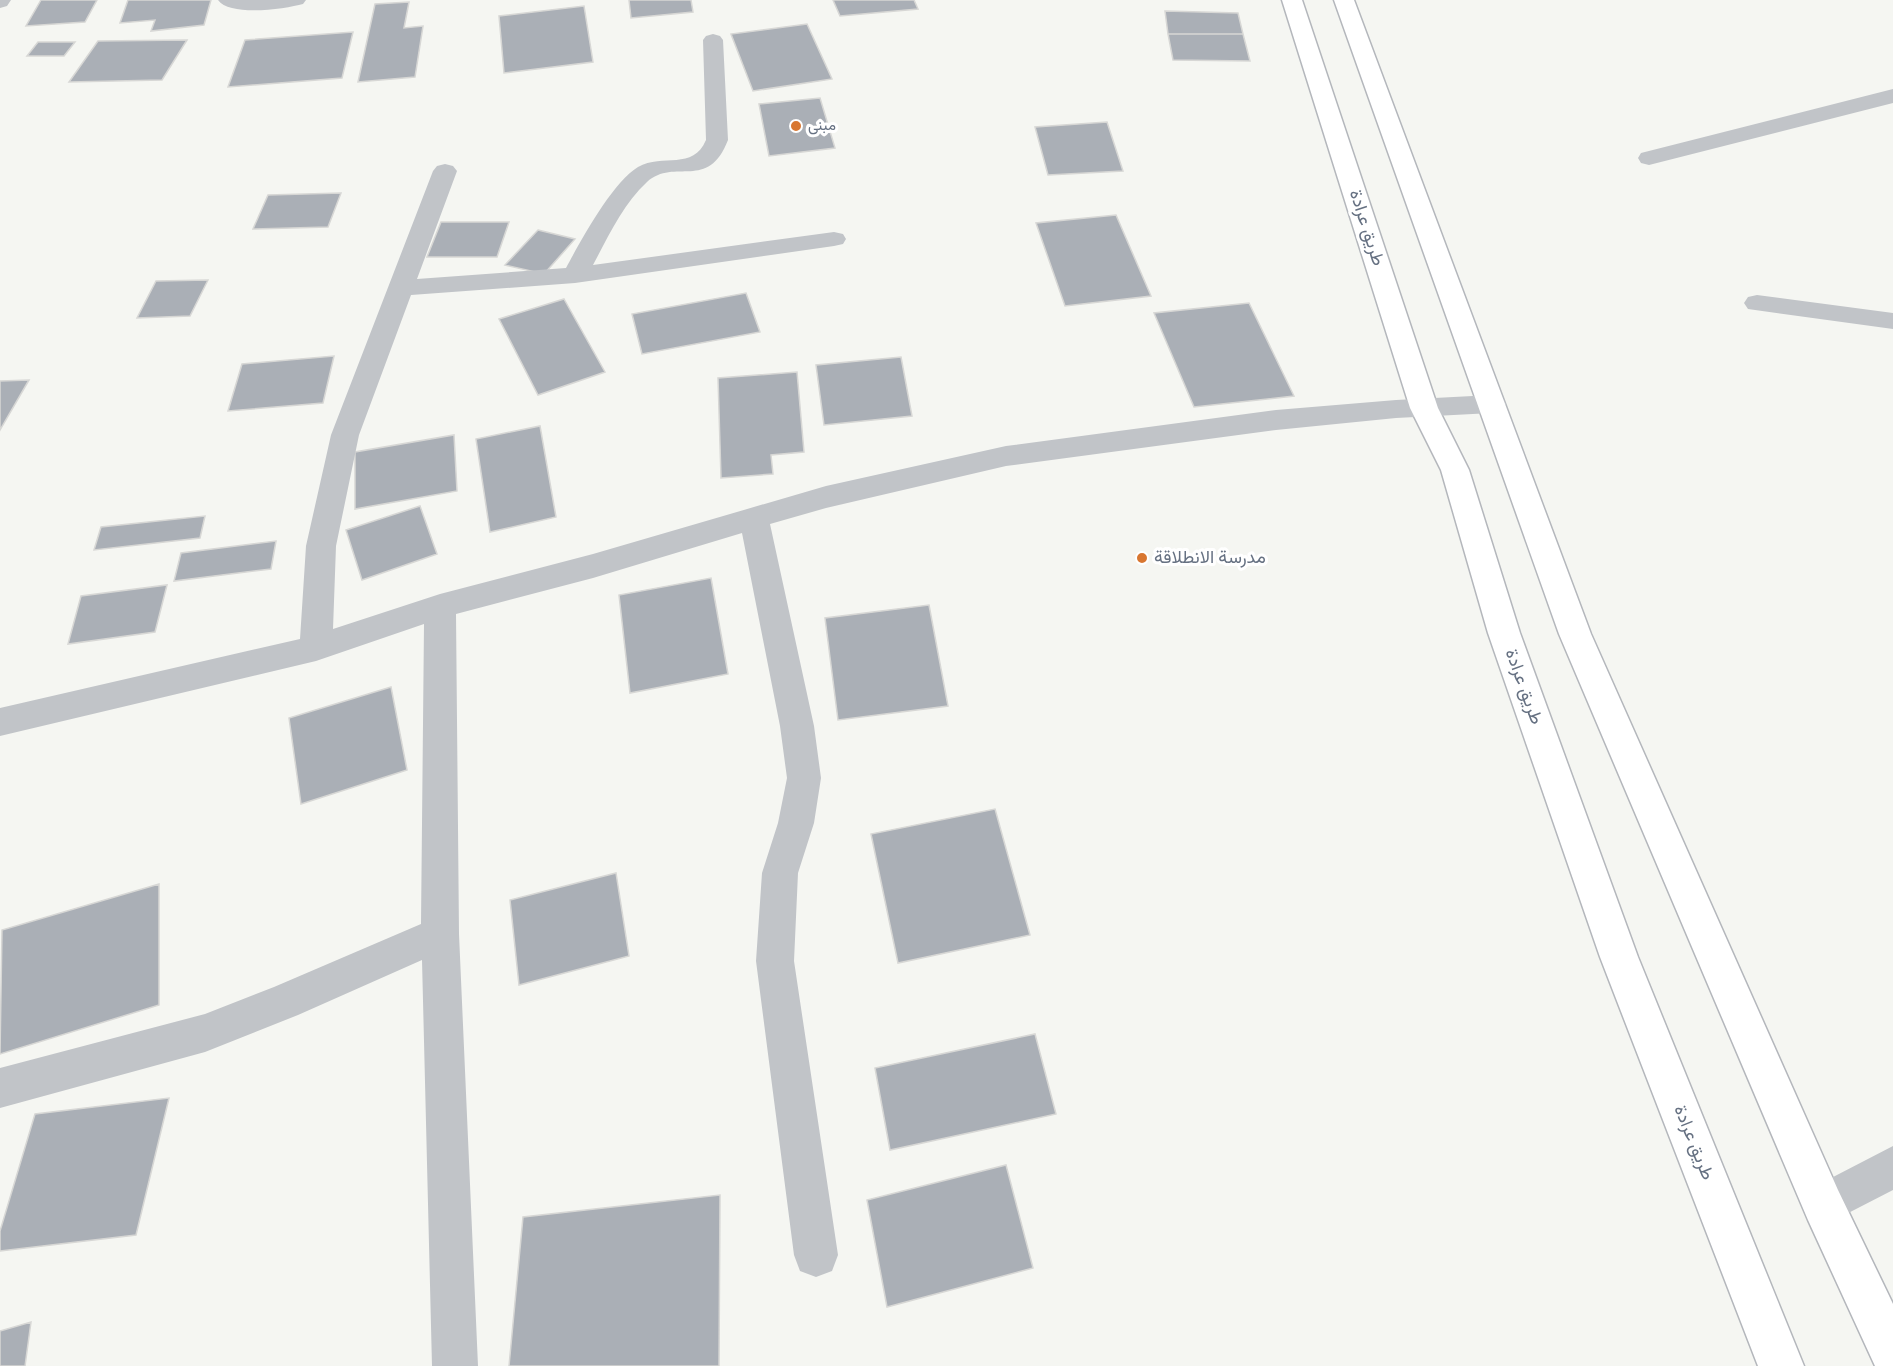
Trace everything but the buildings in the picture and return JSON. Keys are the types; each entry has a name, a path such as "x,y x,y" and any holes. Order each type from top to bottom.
{"main road":[{"name":"طريق عرادة","path":"1292,0 1424,408 1455,470 1504,633 1619,957 1781,1366"},
{"path":"1344,0 1575,634 1823,1205 1893,1354"}],"street":[{"path":"228,0 252,4 296,0"},
{"path":"574,275 627,190 638,177 650,170 698,164 708,159 714,152 717,140 713,40"},
{"path":"1649,158 1893,96"},
{"path":"316,648 321,546 345,435 445,171"},
{"path":"401,288 574,275 834,239"},
{"path":"1757,303 1893,321"},
{"path":"0,722 316,648 440,606 593,566 826,497 1006,456 1276,420 1492,404"},
{"path":"754,519 797,726 804,778 796,823 780,873 775,961 816,1255"},
{"path":"440,606 440,934 455,1366"},
{"path":"0,1088 205,1033 284,1002 440,934"},
{"path":"1823,1205 1893,1167"}],"place":[{"name":"مبنى","path":"796,126"},
{"name":"مدرسة الانطلاقة","path":"1142,558"}]}
